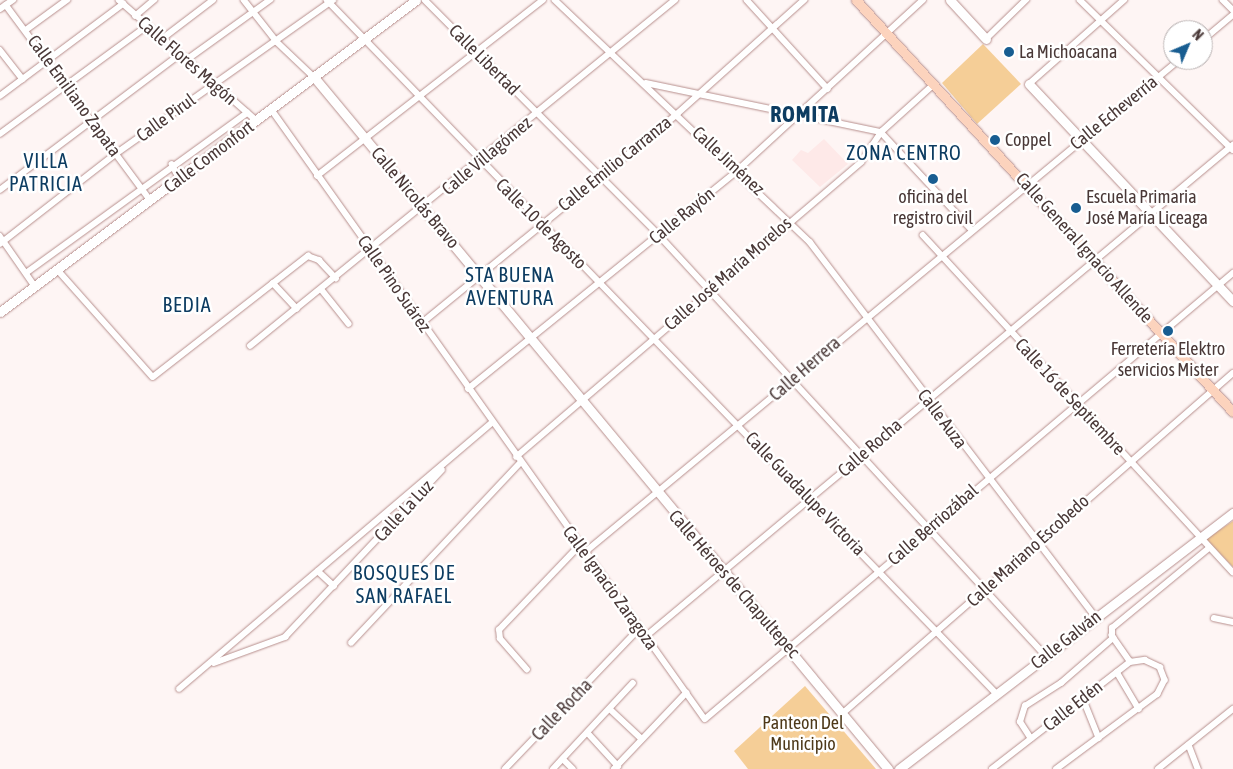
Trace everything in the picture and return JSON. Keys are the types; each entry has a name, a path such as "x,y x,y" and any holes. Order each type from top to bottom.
{"main road":[{"name":"Calle General Ignacio Allende","path":"856,0 1233,412"}],"street":[{"path":"0,9 13,0"},
{"path":"26,30 66,0"},
{"path":"135,16 154,0"},
{"path":"162,39 213,0"},
{"name":"Calle Nicolás Bravo","path":"244,0 277,42 314,78 366,138 580,401"},
{"path":"185,61 270,0"},
{"name":"Calle Comonfort","path":"0,312 34,285 180,180 416,0"},
{"name":"Calle Libertad","path":"425,0 475,53 659,235 862,455 927,529 1046,656"},
{"path":"317,176 543,0"},
{"name":"Calle Jiménez","path":"555,0 611,55 644,82 790,221"},
{"name":"Calle Villagómez","path":"250,346 424,208 611,55 675,0"},
{"path":"747,0 828,89"},
{"name":"Calle Emilio Carranza","path":"422,323 676,114 804,0"},
{"name":"Calle Rayón","path":"468,389 738,170 798,117 923,0"},
{"path":"950,0 986,39 1026,0"},
{"path":"1080,0 1232,147"},
{"path":"1124,0 1029,84 1233,301"},
{"path":"1223,0 1233,10"},
{"name":"Calle 10 de Agosto","path":"329,1 418,98 653,339"},
{"name":"Calle Pirul","path":"1,240 117,153 212,85 277,42 329,1"},
{"path":"0,96 50,60 121,2"},
{"name":"Calle Flores Magón","path":"121,2 212,85 257,121"},
{"name":"Calle Emiliano Zapata","path":"6,5 50,60 66,85 151,201"},
{"path":"1213,32 1233,15"},
{"path":"0,134 148,26"},
{"path":"0,50 23,79"},
{"path":"0,190 179,55"},
{"name":"Calle Echeverría","path":"1025,184 1167,70"},
{"path":"644,82 696,97 881,132 971,229"},
{"name":"Calle José María Morelos","path":"516,457 861,162 881,132 933,85"},
{"name":"Calle Pino Suárez","path":"272,110 516,457"},
{"path":"26,273 172,164 247,114"},
{"name":"Calle Rocha","path":"645,637 722,571 812,499 927,399 1232,147"},
{"path":"172,164 180,180"},
{"name":"Calle Herrera","path":"584,553 739,426 864,317 1025,184"},
{"name":"Calle Auza","path":"790,221 986,478 1095,616"},
{"name":"Calle 16 de Septiembre","path":"923,235 1208,548 1233,572"},
{"path":"1,240 34,285"},
{"path":"57,269 153,377 308,256 319,260 336,278"},
{"name":"Calle Berriozábal","path":"705,719 880,572 986,478 1078,404 1233,273"},
{"path":"274,282 297,309"},
{"path":"322,290 349,324"},
{"name":"Calle Guadalupe Victoria","path":"653,339 812,499 997,694"},
{"name":"Calle Mariano Escobedo","path":"843,713 937,632 1036,542 1233,373"},
{"name":"Calle Héroes de Chapultepec","path":"580,401 790,649 888,769"},
{"name":"Calle La Luz","path":"179,689 491,423"},
{"name":"Calle La Luz","path":"209,665 278,642 405,511 455,455"},
{"name":"Calle Ignacio Zaragoza","path":"516,457 705,719"},
{"path":"351,642 520,464"},
{"path":"397,503 405,511"},
{"name":"Calle Galván","path":"899,769 1095,616 1233,513"},
{"path":"526,670 500,639 499,630 579,546"},
{"path":"1057,769 1139,708 1163,687 1160,667 1145,660 1130,662 1114,638 1114,625 1208,548"},
{"path":"318,572 334,586"},
{"path":"1214,618 1233,622"},
{"name":"Calle Rocha","path":"505,769 639,630"},
{"path":"1031,739 1020,722 1024,706 1114,638"},
{"name":"Calle Edén","path":"992,769 1130,662"},
{"path":"1117,672 1139,708"},
{"path":"553,769 612,710 633,683"},
{"path":"588,734 616,767 686,693"},
{"path":"1083,698 1099,738"},
{"path":"1158,769 1233,709"},
{"path":"612,710 642,739"},
{"path":"1189,745 1198,769"},
{"path":"563,759 573,769"}],"shaded area":[{"path":"824,139 848,164 820,187 792,160 801,150 808,153"}],"green space":[{"path":"983,44 1021,84 977,124 942,83"},
{"path":"1233,521 1233,567 1206,539"},
{"name":"Panteon Del Municipio","path":"805,686 876,769 748,769 734,751"}],"place":[{"name":"La Michoacana","path":"1009,52"},
{"name":"Coppel","path":"995,140"},
{"name":"oficina del registro civil","path":"933,179"},
{"name":"Escuela Primaria José María Liceaga","path":"1076,208"},
{"name":"Ferretería Elektro servicios Mister","path":"1168,331"}],"district":[{"name":"ROMITA","path":"805,115"},
{"name":"ZONA CENTRO","path":"904,152"},
{"name":"VILLA PATRICIA","path":"46,172"},
{"name":"STA BUENA AVENTURA","path":"510,286"},
{"name":"BEDIA","path":"187,304"},
{"name":"BOSQUES DE SAN RAFAEL","path":"404,584"}]}
